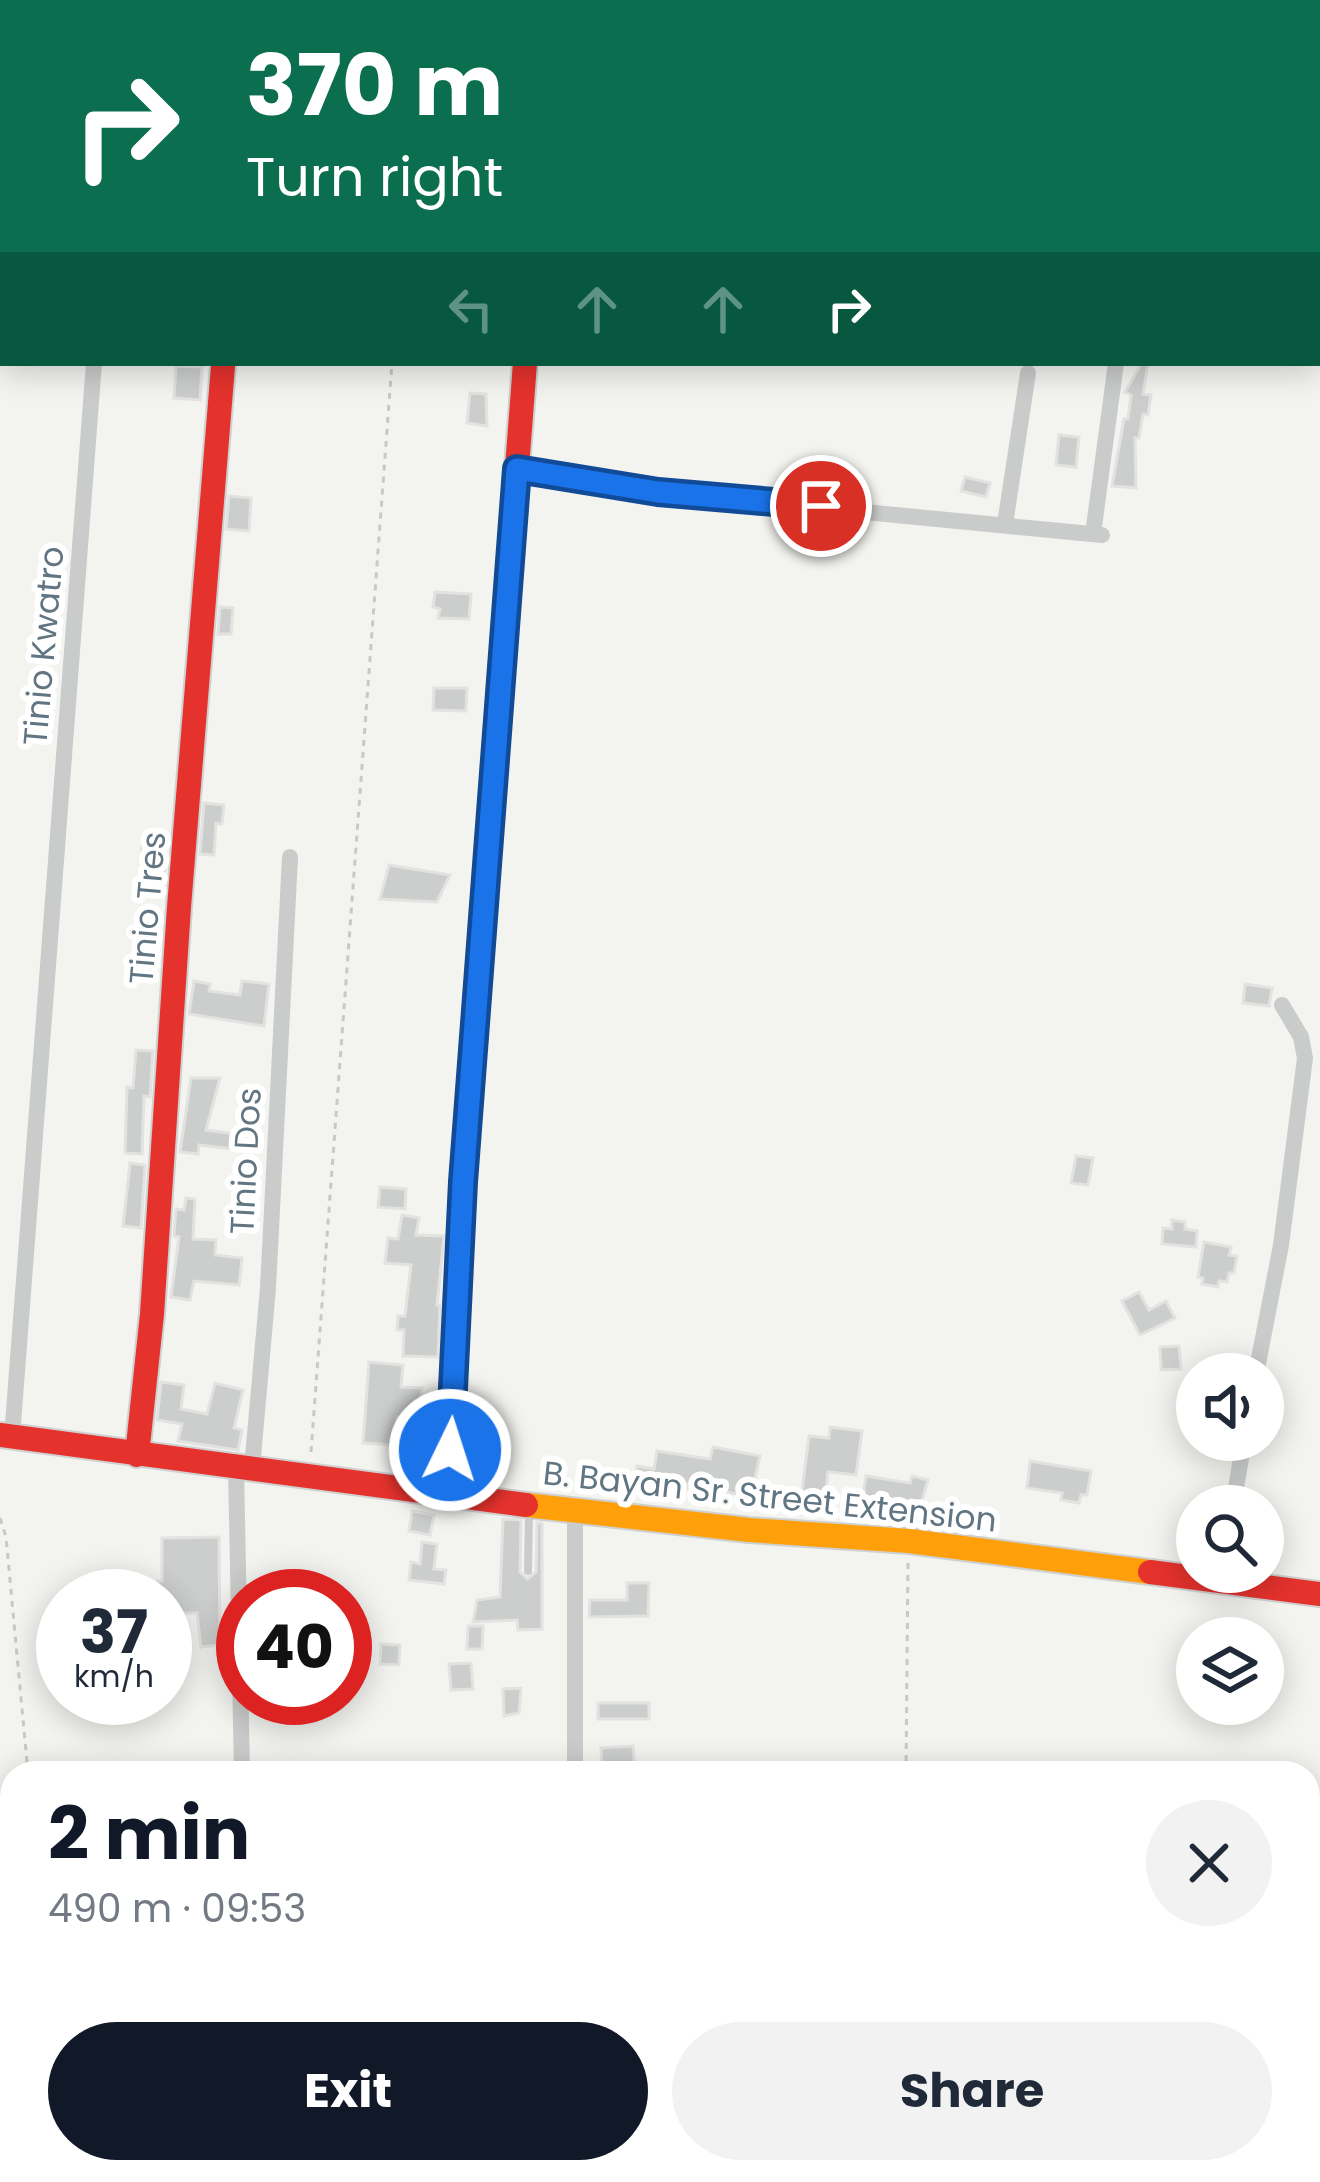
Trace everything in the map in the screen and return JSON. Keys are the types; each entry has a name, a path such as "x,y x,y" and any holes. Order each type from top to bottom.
{"street":[{"name":"Tinio Kwatro","path":"6,1436 78,616 94,366"},
{"name":"Tinio Tres","path":"136,1454 152,1314 178,907 223,366"},
{"path":"447,1493 463,1182 525,366"},
{"path":"517,469 658,492 1097,535 1116,366"},
{"path":"1005,524 1028,373"},
{"name":"Tinio Dos","path":"242,1761 244,1467 268,1288 290,856"},
{"path":"1260,1353 1281,1245 1305,1058 1301,1036 1282,1005"},
{"name":"B. Bayan Sr. Street Extension","path":"6,1436 574,1511 909,1541 1176,1571"},
{"path":"574,1511 575,1761"},
{"name":"B. Bayan Sr. Street Extension","path":"1284,1588 1320,1594"}],"lane":[{"path":"528,1571 529,1505"}],"path":[{"path":"313,1478 310,1440 319,1312 392,366"},
{"path":"0,1518 6,1537 27,1761"},
{"path":"906,1761 909,1541"}],"building":[{"path":"176,366 202,367 200,400 174,398"},
{"path":"1140,366 1148,366 1143,394 1151,395 1148,415 1143,414 1139,438 1135,438 1136,488 1112,486 1124,419 1128,419 1131,395 1125,392"},
{"path":"470,393 486,394 487,426 467,423"},
{"path":"1059,435 1079,437 1076,467 1056,465"},
{"path":"965,477 990,483 986,497 961,491"},
{"path":"229,496 251,498 249,531 226,529"},
{"path":"435,592 471,594 469,619 438,618 440,609 433,607"},
{"path":"220,607 233,608 231,634 218,634"},
{"path":"434,688 467,688 466,711 433,710"},
{"path":"204,803 224,805 222,824 216,823 214,855 200,854"},
{"path":"142,845 167,846 164,886 139,884"},
{"path":"389,865 450,875 437,902 380,899"},
{"path":"194,981 210,984 209,991 240,995 242,981 269,984 264,1026 189,1014"},
{"path":"1245,984 1272,988 1269,1006 1243,1003"},
{"path":"136,1050 153,1051 150,1097 144,1096 142,1154 125,1153 127,1087 133,1088"},
{"path":"191,1078 220,1078 206,1130 236,1134 234,1149 199,1145 198,1154 180,1152"},
{"path":"1076,1156 1093,1158 1088,1185 1071,1183"},
{"path":"130,1163 145,1165 141,1228 123,1226"},
{"path":"380,1187 406,1189 405,1209 378,1207"},
{"path":"186,1198 195,1199 193,1239 216,1240 215,1255 242,1258 239,1285 194,1281 190,1300 171,1297 179,1237 174,1236 176,1209 184,1210"},
{"path":"238,1202 257,1202 256,1223 237,1222"},
{"path":"402,1215 419,1218 416,1235 444,1236 438,1357 403,1356 404,1330 397,1330 398,1316 405,1316 411,1265 385,1263 388,1238 398,1239"},
{"path":"1172,1220 1197,1231 1196,1247 1162,1244 1163,1228 1172,1229"},
{"path":"1204,1242 1231,1247 1229,1255 1237,1256 1234,1273 1229,1273 1227,1282 1219,1281 1218,1287 1202,1284 1203,1278 1198,1277"},
{"path":"1139,1292 1149,1310 1166,1301 1175,1318 1140,1335 1122,1301"},
{"path":"1179,1346 1176,1369 1161,1370 1160,1347"},
{"path":"369,1362 403,1365 401,1387 422,1388 419,1418 397,1417 394,1445 363,1443"},
{"path":"161,1382 184,1385 181,1409 207,1414 215,1383 243,1390 234,1428 242,1430 238,1450 178,1441 182,1424 157,1420"},
{"path":"830,1427 862,1431 856,1475 828,1472 824,1509 800,1506 809,1436 829,1438"},
{"path":"713,1447 760,1456 751,1497 687,1484 686,1491 634,1483 637,1466 654,1469 657,1451 710,1459"},
{"path":"1030,1461 1091,1471 1087,1495 1081,1495 1079,1503 1061,1500 1062,1493 1027,1488"},
{"path":"866,1476 910,1483 912,1476 928,1480 921,1504 936,1509 931,1525 895,1512 893,1522 860,1517"},
{"path":"412,1511 434,1515 430,1535 409,1531"},
{"path":"503,1519 521,1520 520,1572 527,1579 536,1572 537,1523 542,1523 542,1629 518,1630 517,1620 473,1622 477,1600 500,1597"},
{"path":"219,1537 216,1645 201,1647 197,1613 192,1613 192,1569 162,1569 162,1538"},
{"path":"422,1542 437,1544 434,1569 446,1570 444,1584 409,1580 411,1562 420,1564"},
{"path":"627,1583 649,1583 648,1616 589,1617 590,1600 627,1600"},
{"path":"468,1626 483,1626 482,1649 467,1649"},
{"path":"381,1644 400,1645 399,1665 380,1664"},
{"path":"471,1663 473,1689 451,1690 449,1664"},
{"path":"521,1688 519,1713 504,1716 503,1689"},
{"path":"598,1703 649,1703 649,1719 598,1719"},
{"path":"633,1746 634,1761 602,1761 601,1748"}],"traffic: fast":[{"path":"447,1494 481,938"}],"traffic: slow":[{"path":"526,1505 749,1530 909,1541 1150,1572"}],"traffic: jam":[{"path":"137,1455 152,1314 223,366"},
{"path":"481,938 525,366"},
{"path":"0,1435 526,1505"},
{"path":"1150,1572 1320,1594"}],"route":[{"path":"450,1450 463,1182 517,469 658,492 821,506"}]}
